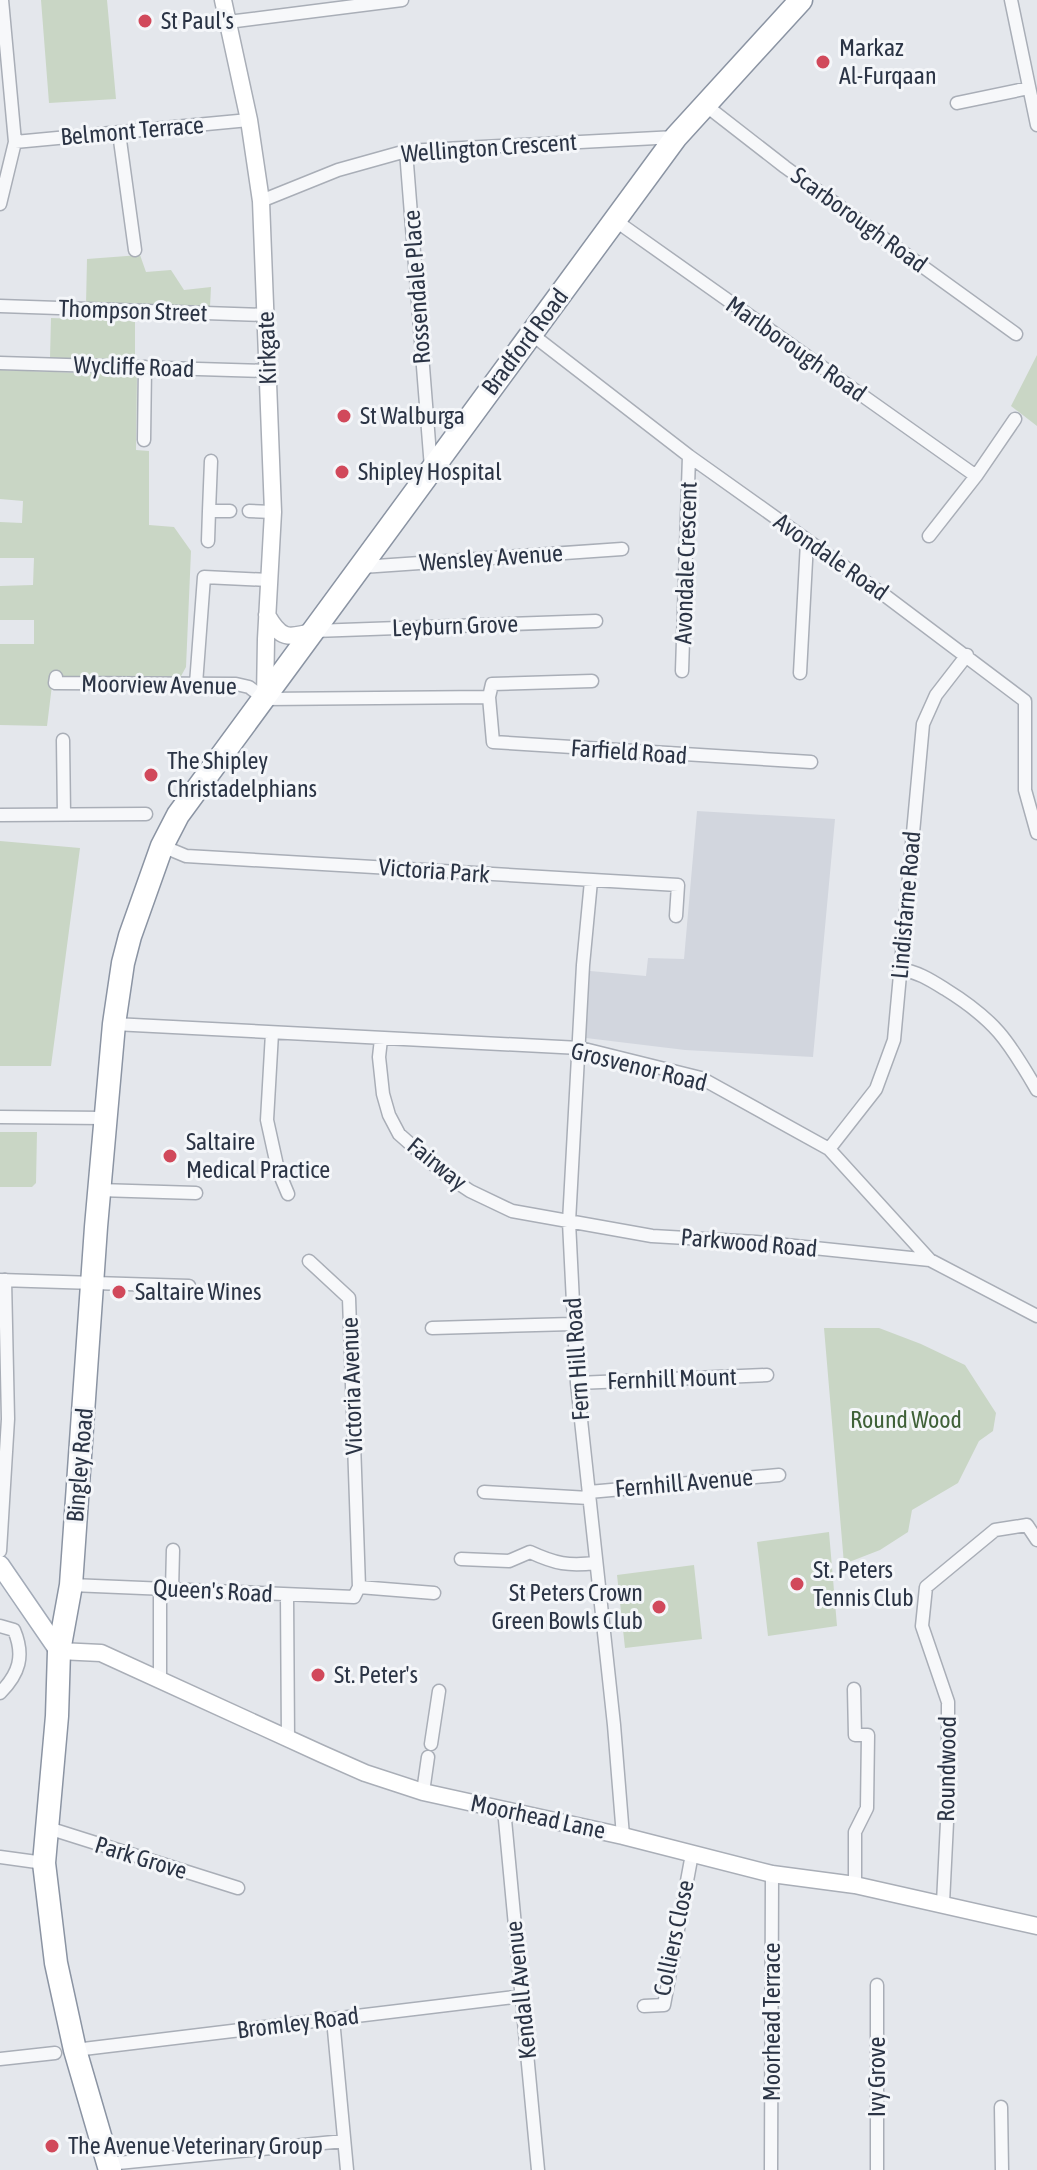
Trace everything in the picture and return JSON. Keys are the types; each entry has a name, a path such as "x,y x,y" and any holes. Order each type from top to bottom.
{"highway":[{"name":"Bradford Road","path":"209,773 676,137 801,0"},
{"name":"Bingley Road","path":"109,2167 65,2052 44,1863 45,1827 57,1716 59,1651 71,1585 105,1118 123,963 162,846 178,815 209,773"}],"main road":[{"path":"0,1565 59,1651"}],"street":[{"path":"0,204 15,142 2,0"},
{"name":"Kirkgate","path":"223,0 249,120 261,201 273,512 265,699"},
{"path":"228,22 402,0"},
{"path":"1011,0 1037,125"},
{"path":"957,103 1029,88"},
{"name":"Scarborough Road","path":"704,104 785,167 1016,334"},
{"name":"Belmont Terrace","path":"15,142 249,120"},
{"path":"119,133 135,250"},
{"name":"Wellington Crescent","path":"261,201 338,170 406,151 676,137"},
{"name":"Rossendale Place","path":"406,151 431,471"},
{"name":"Marlborough Road","path":"616,221 976,476"},
{"name":"Thompson Street","path":"0,306 266,315"},
{"name":"Avondale Road","path":"530,333 689,456 967,655 1025,701 1025,790 1037,833"},
{"name":"Wycliffe Road","path":"0,363 268,371"},
{"path":"144,440 145,367"},
{"path":"929,536 1015,419"},
{"name":"Avondale Crescent","path":"682,671 689,456"},
{"path":"208,541 211,461"},
{"path":"209,511 230,511"},
{"path":"249,511 273,512"},
{"path":"800,673 807,542"},
{"name":"Wensley Avenue","path":"361,567 622,549"},
{"path":"196,684 204,577 269,580"},
{"path":"267,615 276,630 284,636 294,637 314,631"},
{"name":"Leyburn Grove","path":"314,631 596,621"},
{"name":"Lindisfarne Road","path":"829,1149 876,1089 894,1040 923,724 936,695 967,655"},
{"name":"Moorview Avenue","path":"56,677 55,683 236,684 249,687 265,699"},
{"path":"265,699 489,697 492,684 592,681"},
{"name":"Farfield Road","path":"489,697 493,742 811,762"},
{"path":"63,740 64,815"},
{"path":"0,815 146,814"},
{"name":"Victoria Park","path":"162,846 186,856 678,885 676,916"},
{"name":"Fern Hill Road","path":"591,881 569,1179 572,1324 623,1836"},
{"path":"899,969 918,972 990,1020 1012,1047 1037,1090"},
{"name":"Grosvenor Road","path":"114,1024 580,1048 701,1078 829,1149 930,1260 1037,1316"},
{"path":"272,1033 267,1120 278,1170 288,1194"},
{"name":"Fairway","path":"381,1039 379,1057 389,1115 399,1134 416,1151 470,1191 512,1211 569,1222"},
{"path":"0,1117 105,1118"},
{"path":"99,1190 196,1193"},
{"name":"Parkwood Road","path":"569,1222 652,1236 756,1242 930,1260"},
{"name":"Victoria Avenue","path":"309,1261 349,1298 358,1528 357,1592"},
{"path":"0,1551 8,1419 3,1280 189,1286"},
{"path":"432,1328 572,1324"},
{"name":"Fernhill Mount","path":"577,1383 767,1375"},
{"name":"Fernhill Avenue","path":"484,1492 589,1495 779,1475"},
{"name":"Roundwood","path":"943,1903 948,1802 948,1702 922,1626 926,1587 995,1530 1027,1525 1037,1540"},
{"path":"160,1679 166,1589 173,1550"},
{"path":"461,1559 509,1561 530,1552 570,1566 596,1563"},
{"name":"Queen's Road","path":"71,1585 287,1595 434,1593"},
{"path":"287,1595 288,1740"},
{"path":"0,1626 14,1630 19,1644 19,1667 13,1680 0,1693"},
{"name":"Moorhead Lane","path":"59,1651 101,1653 288,1740 365,1773 423,1792 623,1836 772,1874 855,1885 1037,1926"},
{"path":"854,1689 855,1735 868,1735 867,1808 855,1832 855,1885"},
{"path":"431,1744 439,1691"},
{"path":"423,1792 428,1757"},
{"name":"Kendall Avenue","path":"504,1809 538,2170"},
{"name":"Park Grove","path":"45,1827 238,1888"},
{"name":"Colliers Close","path":"644,2006 664,2005 692,1854"},
{"path":"0,1857 44,1863"},
{"name":"Moorhead Terrace","path":"771,2170 772,1874"},
{"name":"Ivy Grove","path":"877,1985 877,2170"},
{"name":"Bromley Road","path":"0,2059 522,1996"},
{"path":"333,2019 347,2170"},
{"path":"1001,2107 1002,2170"},
{"path":"109,2167 344,2141"}],"shaded area":[{"path":"697,811 835,819 813,1057 685,1050 586,1038 590,971 646,976 648,958 684,959"}],"green space":[{"path":"41,0 107,0 116,99 49,103"},
{"path":"140,255 146,272 171,270 184,290 211,287 210,307 86,305 87,259"},
{"path":"51,318 135,321 135,359 50,358"},
{"path":"1037,355 1037,426 1011,406"},
{"path":"0,370 137,375 136,450 149,451 149,525 174,527 191,551 186,667 180,678 53,677 47,726 0,725 0,644 34,644 34,620 0,620 0,586 33,585 34,558 0,558 0,522 22,523 23,501 0,499"},
{"path":"0,841 80,848 51,1066 0,1066"},
{"path":"0,1132 37,1132 36,1183 32,1187 0,1187"},
{"name":"Round Wood","path":"824,1328 879,1328 965,1365 996,1413 993,1431 979,1441 958,1483 912,1510 908,1532 880,1550 844,1564"},
{"name":"St. Peters Tennis Club","path":"829,1532 837,1626 768,1636 757,1542"},
{"name":"St Peters Crown Green Bowls Club","path":"694,1565 702,1639 625,1648 617,1575"}],"place":[{"name":"St Paul's","path":"145,21"},
{"name":"Markaz Al-Furqaan","path":"823,62"},
{"name":"St Walburga","path":"344,416"},
{"name":"Shipley Hospital","path":"342,472"},
{"name":"The Shipley Christadelphians","path":"151,775"},
{"name":"Saltaire Medical Practice","path":"170,1156"},
{"name":"Saltaire Wines","path":"119,1292"},
{"name":"St. Peters Tennis Club","path":"797,1584"},
{"name":"St Peters Crown Green Bowls Club","path":"659,1607"},
{"name":"St. Peter's","path":"318,1675"},
{"name":"The Avenue Veterinary Group","path":"52,2146"}]}
